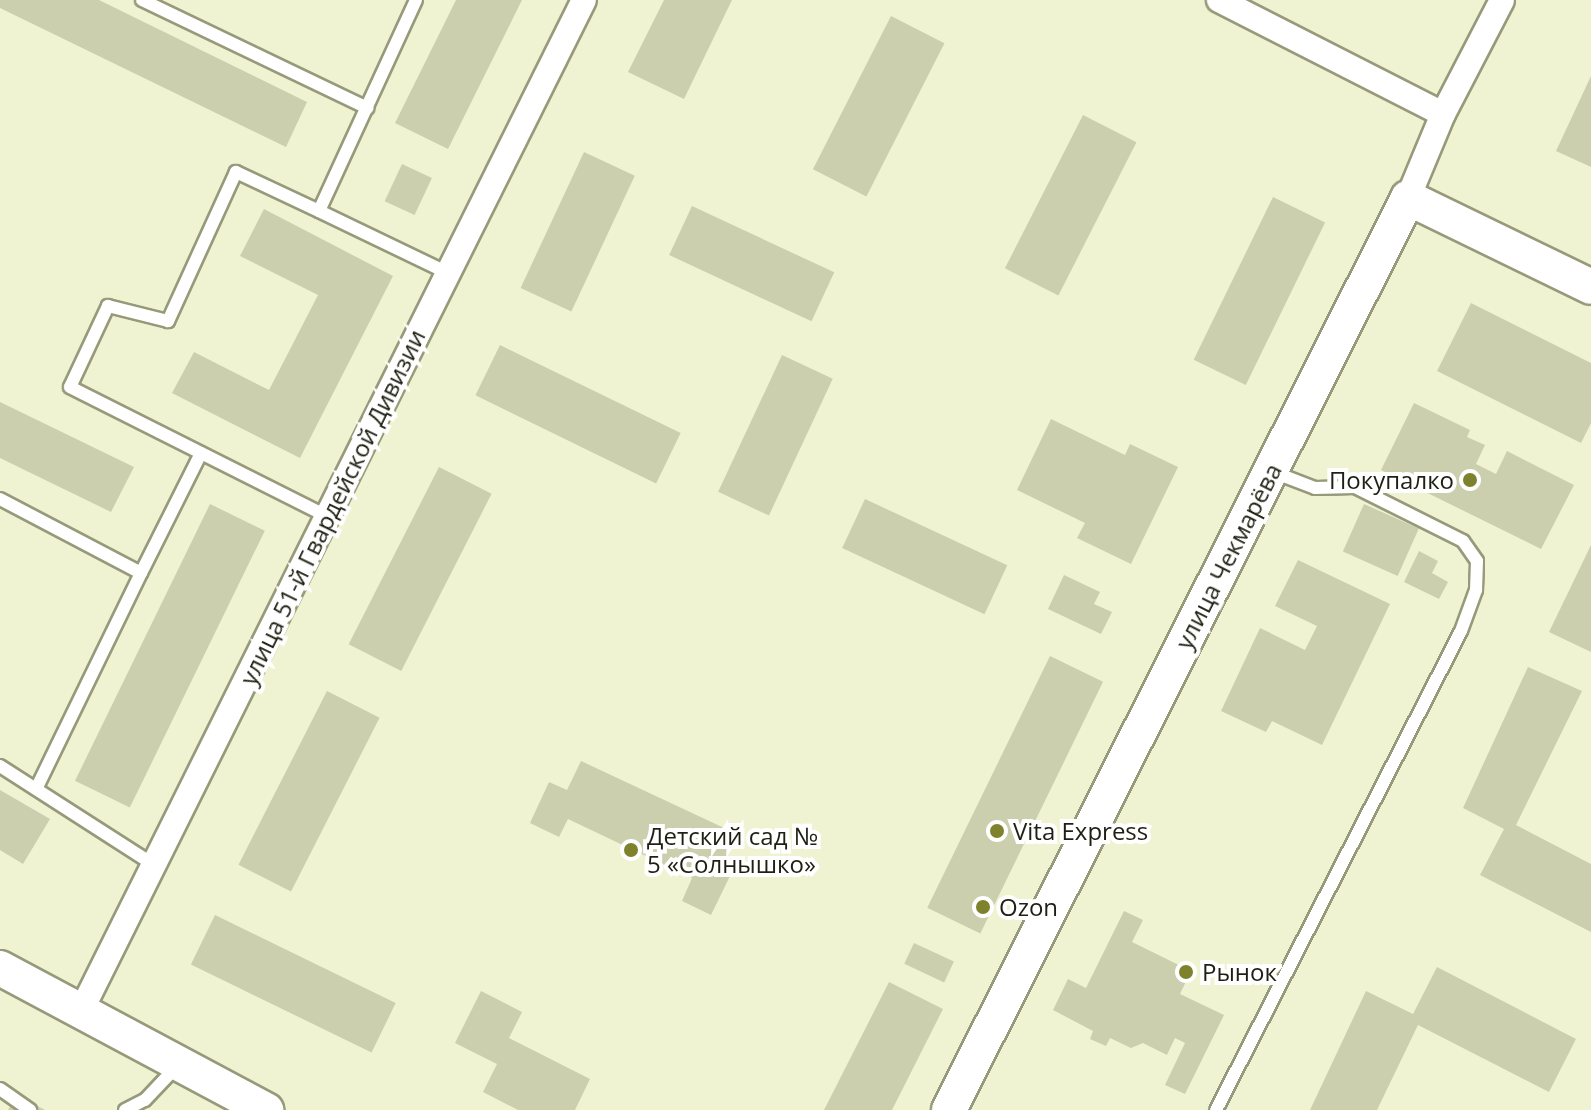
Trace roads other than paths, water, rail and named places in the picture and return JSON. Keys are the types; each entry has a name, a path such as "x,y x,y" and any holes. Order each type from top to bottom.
{"street":[{"name":"улица 51-й Гвардейской Дивизии","path":"80,1013 584,0"},
{"path":"1219,0 1443,114"},
{"name":"улица Чекмарёва","path":"949,1110 1408,198 1443,114 1502,0"},
{"path":"1408,198 1591,287"},
{"path":"0,968 266,1110"}],"lane":[{"path":"142,0 367,108"},
{"path":"319,211 416,0"},
{"path":"327,516 70,387 108,306 168,321 236,172 448,273"},
{"path":"36,789 201,453"},
{"path":"1216,1110 1461,631 1476,590 1477,561 1463,541 1355,487 1315,488 1270,471"},
{"path":"0,499 141,573"},
{"path":"0,766 154,865"},
{"path":"125,1110 145,1100 179,1065"},
{"path":"0,1089 30,1110"}],"place":[{"name":"Покупалко","path":"1470,480"},
{"name":"Vita Express","path":"997,831"},
{"name":"Детский сад № 5 «Солнышко»","path":"631,850"},
{"name":"Ozon","path":"983,907"},
{"name":"Рынок","path":"1186,972"}]}
